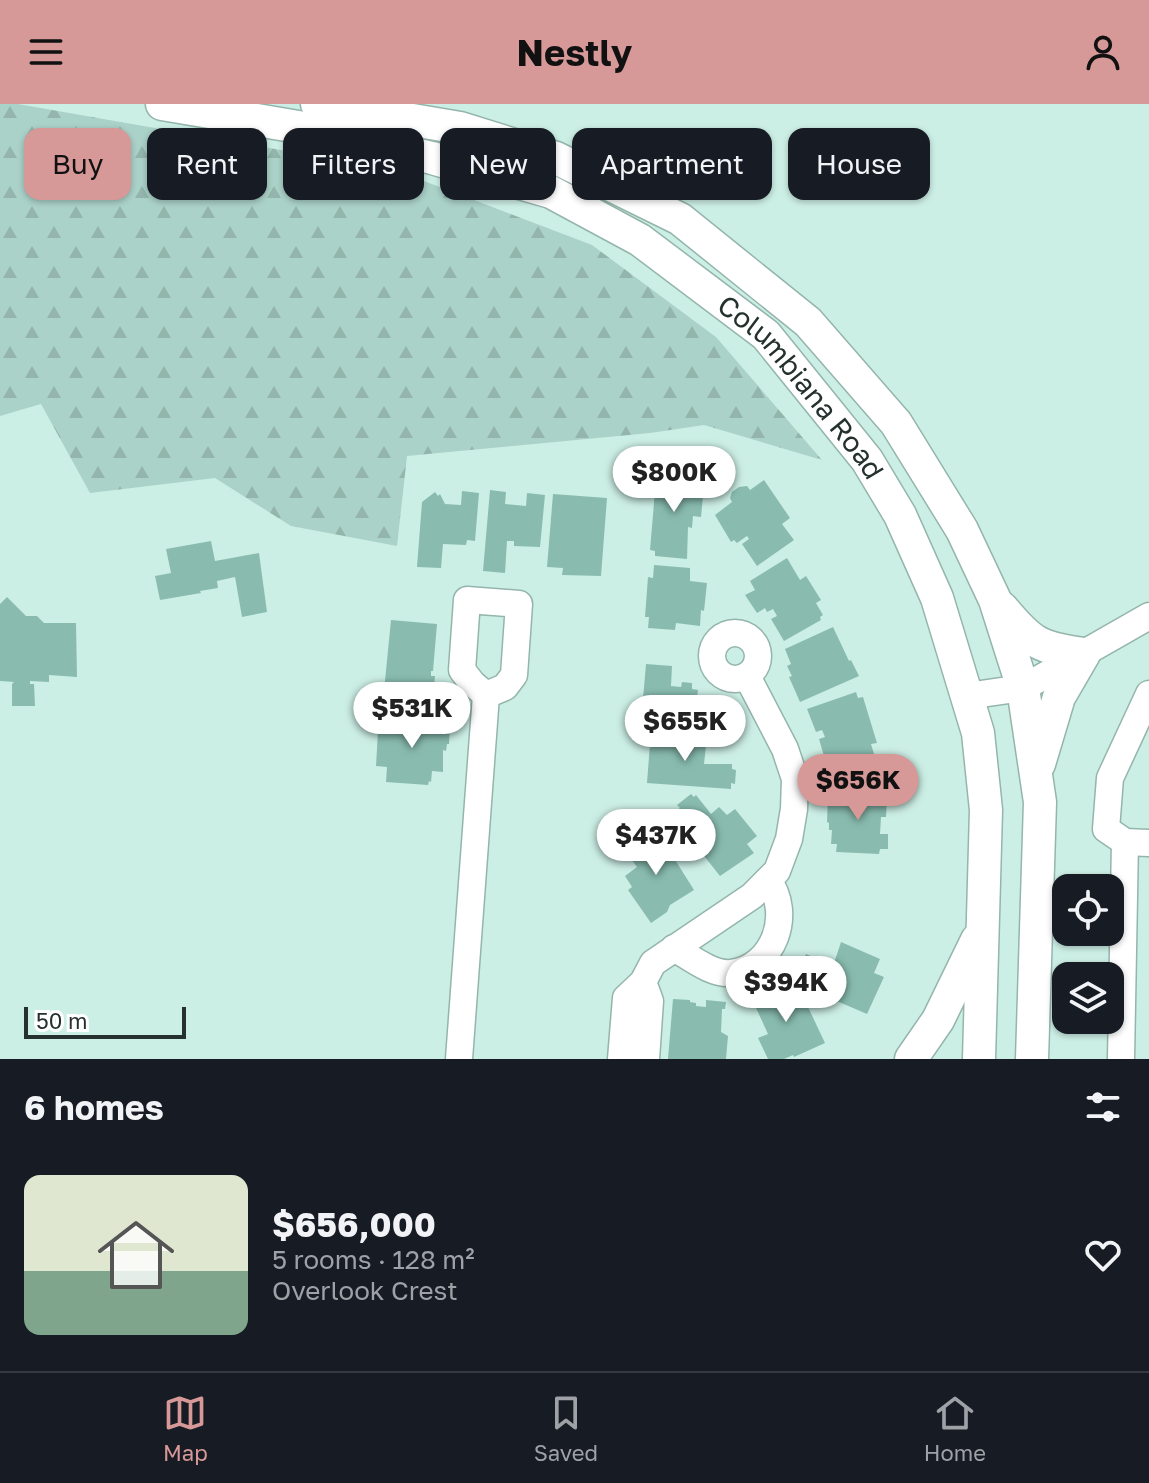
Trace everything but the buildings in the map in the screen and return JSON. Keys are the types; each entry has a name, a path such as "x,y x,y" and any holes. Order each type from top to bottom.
{"main road":[{"name":"Columbiana Road","path":"162,104 304,128 432,158 551,192 640,240 766,335 867,460 900,515 937,598 978,733 986,810 979,1059"},
{"name":"Columbiana Road","path":"317,104 460,128 542,154 680,219 808,322 896,423 962,530 995,600 1023,688 1040,802 1032,1059"},
{"path":"995,600 1026,637 1052,649 1084,654 1059,697 1036,775"},
{"path":"911,1059 938,1020 985,922"}],"street":[{"path":"967,696 1023,688 1148,620"},
{"path":"621,1059 626,998 643,982 653,963 752,896 777,871 789,839 795,779 785,749 747,676"},
{"path":"1121,1059 1137,843 1106,829 1110,778 1149,694"},
{"path":"459,1059 486,695"},
{"path":"674,948 710,968 731,973 752,964 769,948 780,929 775,890 768,880"},
{"path":"643,982 650,1001 646,1059"}],"green space":[{"path":"0,104 18,104 155,128 147,128 147,200 267,200 267,148 283,150 283,200 424,200 424,181 440,187 440,200 474,200 592,245 716,337 822,460 704,425 407,456 397,546 291,526 215,478 90,493 41,404 0,416"}]}
